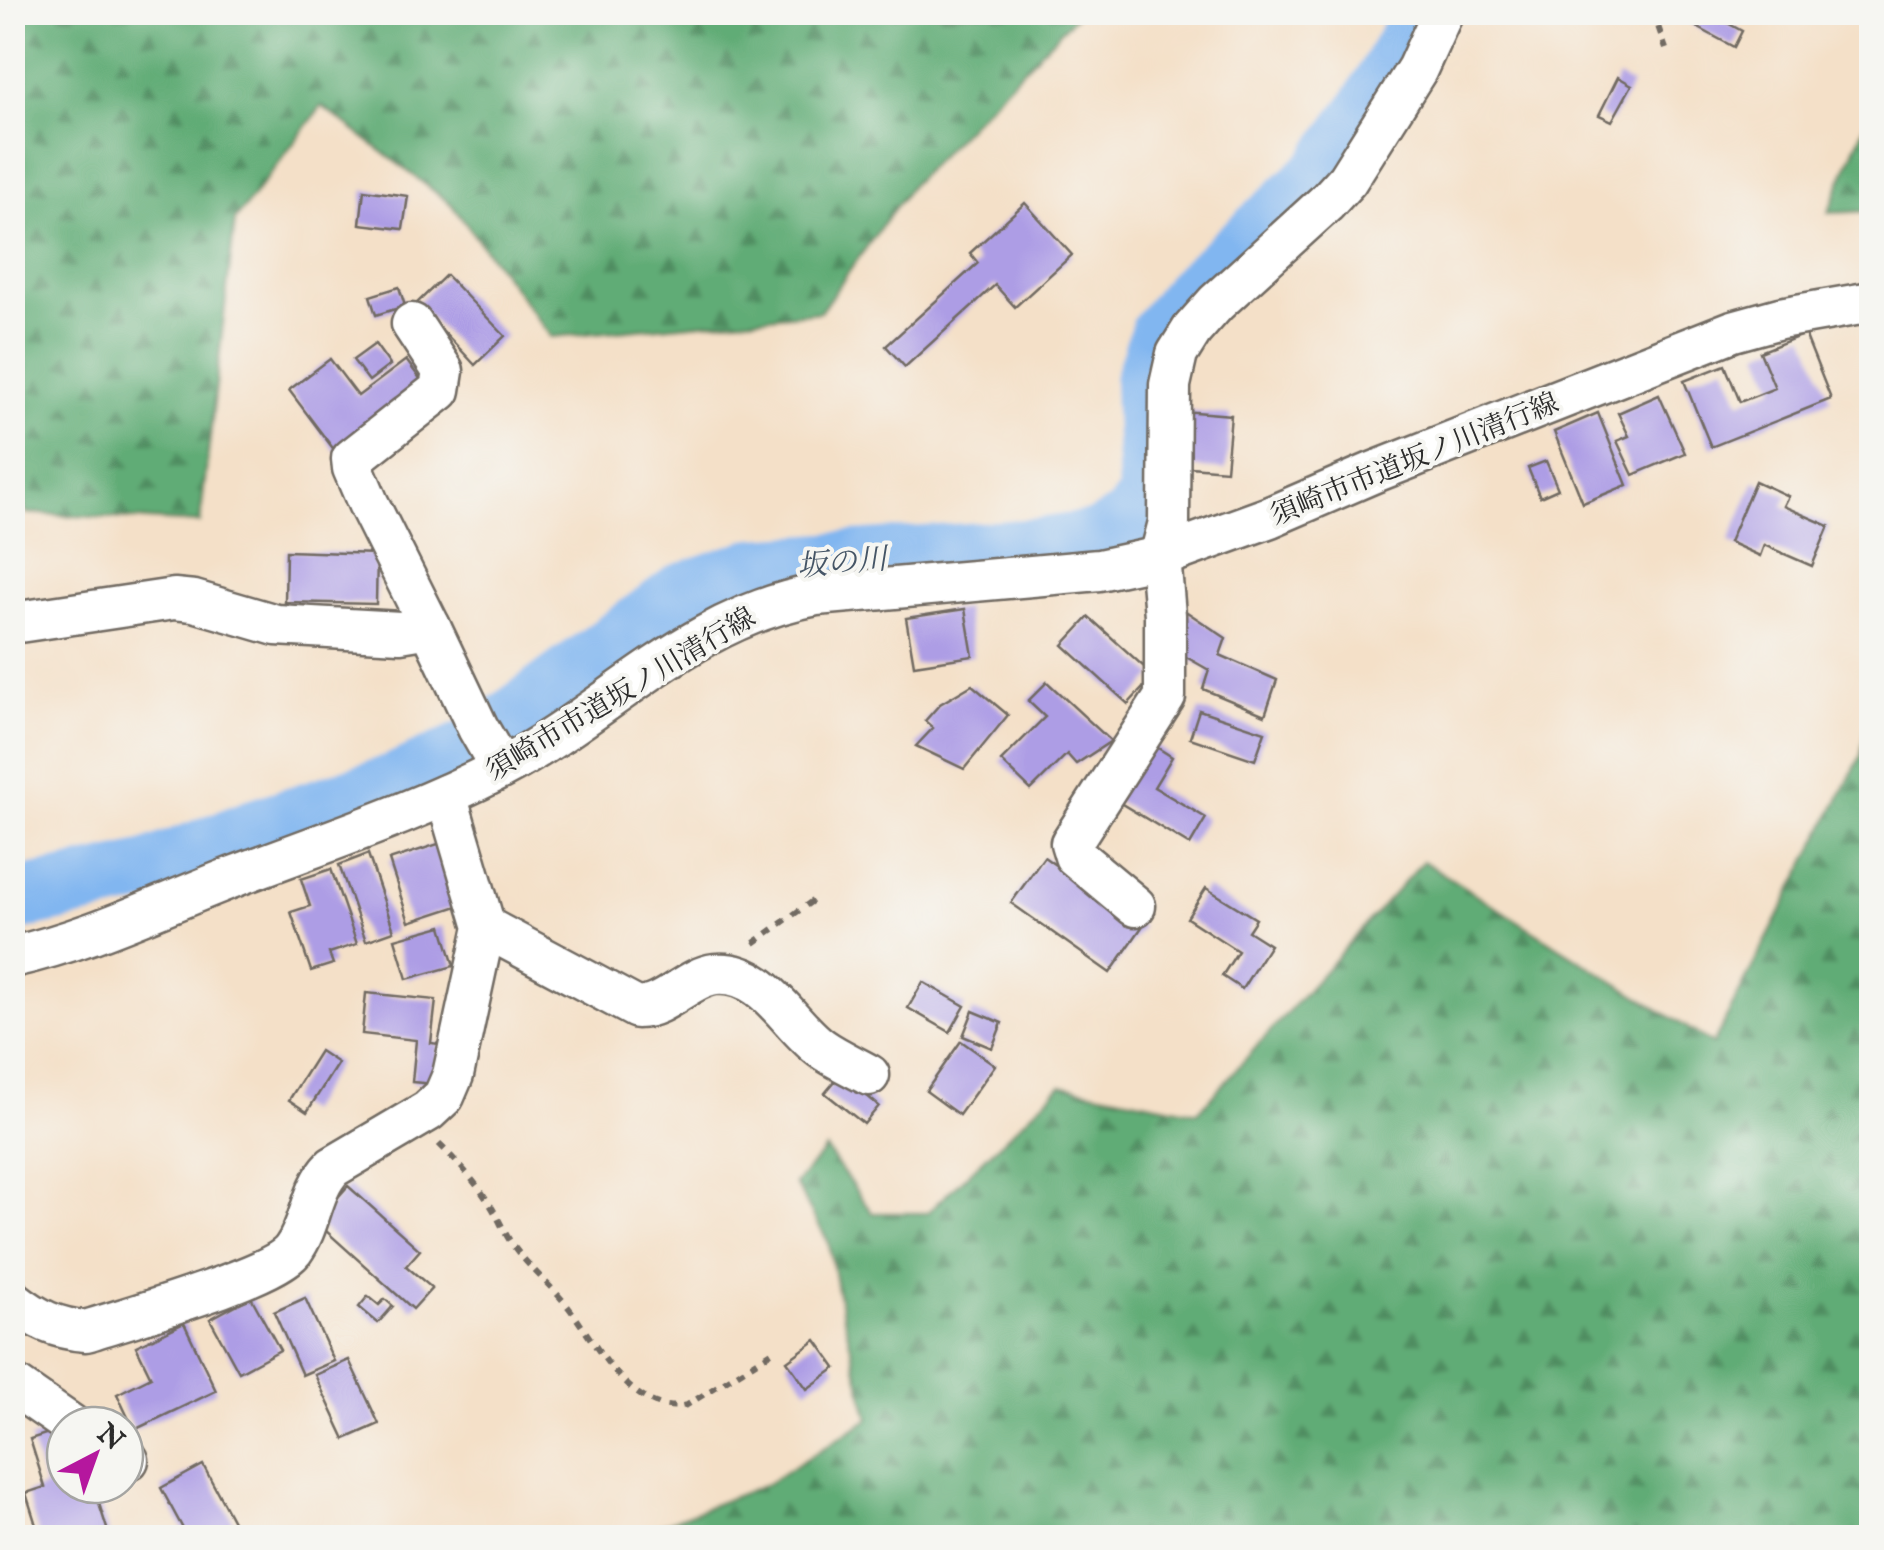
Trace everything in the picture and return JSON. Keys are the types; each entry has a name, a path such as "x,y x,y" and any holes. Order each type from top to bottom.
{"street":[{"path":"1136,906 1075,856 1071,843 1165,697 1160,556 1169,522 1170,385 1177,354 1216,303 1346,180 1416,69 1442,12"},
{"name":"須崎市市道坂ノ川清行線","path":"12,957 92,934 446,794 491,751 714,630 777,602 1098,570 1160,556 1270,517 1716,337 1780,318 1872,302"},
{"path":"412,324 443,371 440,390 352,459 353,468 491,751"},
{"path":"12,623 174,599 194,601 276,625 400,632 430,628"},
{"path":"12,1300 63,1330 86,1331 244,1278 282,1261 294,1250 322,1178 444,1096 453,1074 485,927 446,794"},
{"path":"485,927 638,1008 650,1006 708,975 722,973 746,980 786,1011 820,1047 869,1075"},
{"path":"12,1384 45,1407"}],"path":[{"path":"1653,12 1666,49"},
{"path":"708,975 816,899"},
{"path":"414,1119 474,1182 511,1242 550,1284 602,1358 629,1385 658,1404 674,1408 687,1404 775,1350"}],"green space":[{"path":"12,13 1078,13 911,185 820,312 551,337 451,204 322,106 235,220 200,523 26,513 12,475"},
{"path":"1871,110 1871,211 1828,213"},
{"path":"1871,696 1871,1537 630,1537 767,1484 869,1419 829,1243 795,1184 826,1149 872,1213 927,1213 1061,1085 1198,1112 1423,861 1713,1044 1861,756"}],"building":[{"path":"1669,12 1707,12 1742,31 1734,47"},
{"path":"1618,77 1632,85 1612,121 1599,115"},
{"path":"364,190 408,196 403,229 360,224"},
{"path":"1025,203 1072,255 1015,307 995,285 905,367 886,346 978,263 970,253"},
{"path":"446,275 505,336 475,365 417,303"},
{"path":"399,287 405,306 376,315 370,296"},
{"path":"1805,334 1831,399 1711,447 1684,381 1725,365 1740,402 1775,388 1760,352"},
{"path":"375,344 390,365 369,381 353,360"},
{"path":"330,359 358,396 406,360 424,384 335,451 289,390"},
{"path":"1659,395 1685,453 1633,475 1617,441 1629,436 1618,413"},
{"path":"1183,411 1231,415 1226,470 1178,466"},
{"path":"1598,413 1627,485 1583,503 1554,432"},
{"path":"1546,461 1558,489 1540,497 1528,468"},
{"path":"1755,481 1788,496 1783,506 1829,526 1812,566 1764,545 1760,556 1729,542"},
{"path":"286,551 377,554 376,604 285,602"},
{"path":"1172,602 1226,638 1220,655 1277,680 1265,715 1203,689 1209,670 1181,654 1186,644 1173,635"},
{"path":"965,609 973,656 914,665 906,618"},
{"path":"1089,617 1154,676 1128,704 1063,645"},
{"path":"1047,682 1111,741 1076,764 1067,754 1031,790 1001,761 1045,717 1028,701"},
{"path":"972,685 1008,715 964,769 916,746 933,728 925,721 940,704"},
{"path":"1199,710 1265,732 1255,760 1190,738"},
{"path":"1147,741 1172,757 1154,787 1206,818 1190,845 1112,798"},
{"path":"441,843 461,905 409,922 389,860"},
{"path":"368,854 394,931 366,941 339,865"},
{"path":"1044,857 1142,927 1110,973 1011,903"},
{"path":"331,869 357,944 329,953 333,964 311,971 291,912 310,906 301,879"},
{"path":"1206,888 1256,919 1248,931 1270,945 1242,989 1222,976 1238,951 1187,918"},
{"path":"442,926 454,966 407,979 395,939"},
{"path":"923,982 965,1006 950,1032 908,1008"},
{"path":"366,993 436,1000 431,1043 439,1044 435,1084 412,1082 416,1040 362,1034"},
{"path":"973,1011 1002,1023 992,1048 963,1036"},
{"path":"961,1041 995,1065 959,1115 926,1091"},
{"path":"320,1051 338,1063 307,1112 289,1100"},
{"path":"841,1074 879,1106 864,1124 825,1093"},
{"path":"348,1186 420,1250 406,1266 432,1288 413,1309 316,1222"},
{"path":"368,1296 379,1305 385,1299 393,1306 378,1323 359,1307"},
{"path":"251,1297 280,1350 239,1372 210,1319"},
{"path":"305,1298 334,1361 302,1375 274,1312"},
{"path":"184,1323 216,1391 145,1425 145,1405 122,1405 117,1394 151,1377 136,1346"},
{"path":"816,1340 836,1368 807,1389 787,1361"},
{"path":"349,1360 379,1424 345,1439 315,1375"},
{"path":"45,1434 45,1487 30,1439"},
{"path":"203,1465 242,1538 188,1538 161,1488"},
{"path":"45,1487 45,1505 99,1505 110,1538 40,1538 26,1493"}],"waterway":[{"name":"坂の川","path":"12,901 148,871 257,829 394,785 472,749 682,594 754,569 1040,549 1100,540 1132,521 1149,496 1145,381 1161,333 1195,292 1323,174 1371,107 1424,12"}]}
